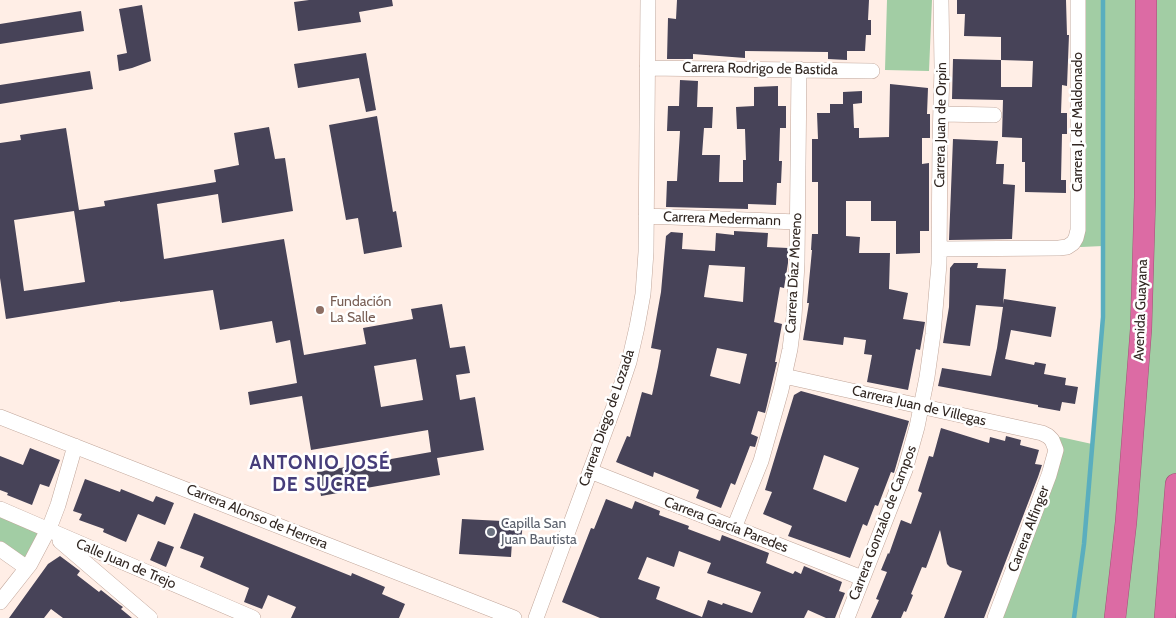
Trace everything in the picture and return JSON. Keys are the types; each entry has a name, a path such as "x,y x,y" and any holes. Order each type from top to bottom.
{"highway":[{"name":"Avenida Guayana","path":"1115,618 1126,522 1141,329 1145,197 1146,0"},
{"path":"1165,618 1176,484"}],"street":[{"name":"Carrera Diego de Lozada","path":"536,618 616,401 637,327 643,294 646,260 648,0"},
{"name":"Carrera Juan de Orpin","path":"939,249 942,0"},
{"name":"Carrera J. de Maldonado","path":"939,249 1060,248 1067,247 1073,243 1078,230 1078,0"},
{"name":"Carrera Rodrigo de Bastida","path":"648,68 872,71"},
{"name":"Carrera Díaz Moreno","path":"734,528 761,461 784,376 794,316 797,263 798,69"},
{"path":"941,114 994,115"},
{"name":"Carrera Medermann","path":"646,216 797,222"},
{"name":"Carrera Gonzalo de Campos","path":"847,618 905,470 917,427 933,334 939,249"},
{"name":"Carrera Juan de Villegas","path":"784,376 1042,433 1052,440"},
{"name":"Carrera Alonso de Herrera","path":"0,417 514,618"},
{"name":"Carrera Alfinger","path":"995,618 1049,475 1056,450 1052,440"},
{"path":"0,602 27,568 48,531 58,505 75,446"},
{"name":"Carrera García Paredes","path":"590,471 862,578"},
{"name":"Calle Juan de Trejo","path":"0,509 253,618"},
{"path":"48,531 150,618"},
{"path":"0,549 27,568"}],"green space":[{"path":"887,0 932,0 929,71 885,70"},
{"path":"1078,0 1176,0 1176,618 995,618 1055,456 1042,433 1092,444 1103,317 1103,246 1059,248 1073,243"},
{"path":"0,510 48,531 30,564 0,548"}],"building":[{"path":"309,0 392,0 393,6 359,12 361,22 298,31 294,2"},
{"path":"677,0 869,0 868,20 871,20 871,35 866,35 865,51 847,51 847,60 828,59 828,52 745,51 745,58 693,54 693,59 667,59 668,18 676,19"},
{"path":"957,0 1066,0 1067,35 1069,35 1067,86 1062,85 1061,113 1067,113 1067,134 1062,134 1061,180 1066,180 1066,193 1025,192 1025,162 1022,162 1022,138 1002,137 1003,100 952,99 953,59 1001,60 1001,37 964,36 965,14 957,14","holes":["1001,60 1033,61 1032,87 1001,87"]},
{"path":"142,5 151,61 119,71 117,55 127,53 119,9"},
{"path":"81,11 84,31 0,44 0,24"},
{"path":"366,53 376,110 366,112 359,78 298,88 294,64"},
{"path":"90,71 93,89 0,104 0,85"},
{"path":"680,80 698,81 697,107 713,107 712,128 704,128 702,155 720,155 719,182 743,182 743,160 746,160 745,129 737,129 736,107 754,106 754,87 778,86 778,106 786,106 786,128 780,128 779,161 782,161 781,183 777,183 776,205 748,204 748,209 666,207 667,181 677,181 680,131 667,131 668,106 679,106"},
{"path":"890,84 928,88 927,114 930,114 930,138 922,138 922,164 929,163 929,231 920,231 920,253 896,254 896,221 871,221 871,201 846,201 846,236 860,237 859,253 890,253 889,289 908,293 903,319 925,322 920,350 916,349 908,390 867,382 872,355 864,354 866,340 844,337 843,345 803,340 809,303 807,303 812,234 818,234 818,182 812,182 812,139 818,139 817,113 830,113 830,104 843,104 843,92 862,91 862,103 853,104 854,128 859,128 859,138 889,137"},
{"path":"377,116 393,212 396,211 402,247 364,254 358,218 346,220 329,125"},
{"path":"269,127 275,159 285,158 293,211 222,223 218,194 157,204 164,259 284,239 304,355 366,344 363,328 413,319 411,309 442,304 450,348 465,346 470,373 456,375 460,400 475,397 484,450 437,458 440,475 321,496 317,472 431,452 428,430 311,450 302,396 250,405 248,392 297,383 290,340 276,343 272,321 220,330 213,290 120,301 6,319 0,278 0,143 21,140 20,135 66,128 79,210 105,206 104,201 216,182 214,170 239,165 234,133","holes":["74,211 85,282 24,291 14,220","416,359 423,400 381,407 374,366"]},
{"path":"953,139 998,141 996,164 1004,164 1003,184 1015,185 1012,239 949,240"},
{"path":"734,231 768,233 767,247 788,248 788,263 784,288 780,287 774,322 782,324 775,362 777,362 765,413 758,411 751,434 758,437 755,447 750,446 735,485 731,483 721,508 696,498 699,490 654,472 653,477 616,462 627,436 630,437 642,392 652,395 661,350 651,348 661,292 666,236 671,232 683,233 682,249 715,251 716,233 734,235","holes":["709,265 745,267 743,302 704,297","717,348 747,354 740,384 710,376"]},
{"path":"954,263 978,263 977,268 1006,269 1003,304 1004,299 1056,307 1051,337 1011,330 1005,359 1034,365 1035,362 1046,364 1044,374 1066,378 1065,385 1078,387 1075,404 1062,402 1060,411 938,386 942,368 991,376 1003,307 976,305 970,346 943,343 949,307 950,268"},
{"path":"801,391 909,421 894,473 891,472 878,506 875,505 867,526 863,524 850,558 788,536 792,526 763,514 772,492 765,490 794,395","holes":["824,455 859,468 846,502 813,489"]},
{"path":"941,428 989,443 990,437 1005,441 1006,436 1021,440 1020,445 1039,450 1035,464 1042,465 1038,477 984,618 944,618 962,571 947,564 940,530 926,568 922,567 906,612 904,611 901,618 871,618 879,600 876,599 887,572 881,570 901,520 911,524 922,493 918,491 929,456 933,457"},
{"path":"30,448 60,460 49,487 40,484 32,505 7,495 8,493 0,490 0,456 23,465"},
{"path":"85,479 120,492 121,489 153,502 156,496 174,503 165,525 138,514 126,542 103,532 104,529 79,520 82,514 73,511"},
{"path":"606,499 632,509 635,501 660,511 659,515 689,526 688,529 720,541 722,535 769,553 766,563 793,574 795,571 801,574 804,566 842,582 839,591 845,593 835,618 826,618 808,610 804,618 600,618 562,602 591,528 594,529","holes":["679,551 711,563 707,573 761,592 752,613 708,600 702,617 656,599 660,587 638,579 647,557 674,567"]},
{"path":"194,513 351,576 352,573 385,587 382,594 405,604 399,618 291,618 296,607 268,595 262,609 244,602 249,588 200,567 204,557 180,548"},
{"name":"Capilla San Juan Bautista","path":"462,519 523,522 521,542 512,542 511,557 459,554"},
{"path":"158,541 174,547 166,567 150,560"},
{"path":"60,556 80,571 77,575 123,607 121,609 132,618 63,618 51,609 44,618 9,618 48,564"}],"waterway":[{"path":"1074,618 1084,544 1103,317 1103,0"}],"place":[{"name":"Fundación La Salle","path":"320,310"},
{"name":"Capilla San Juan Bautista","path":"491,532"}],"district":[{"name":"ANTONIO JOSÉ DE SUCRE","path":"320,474"}]}
